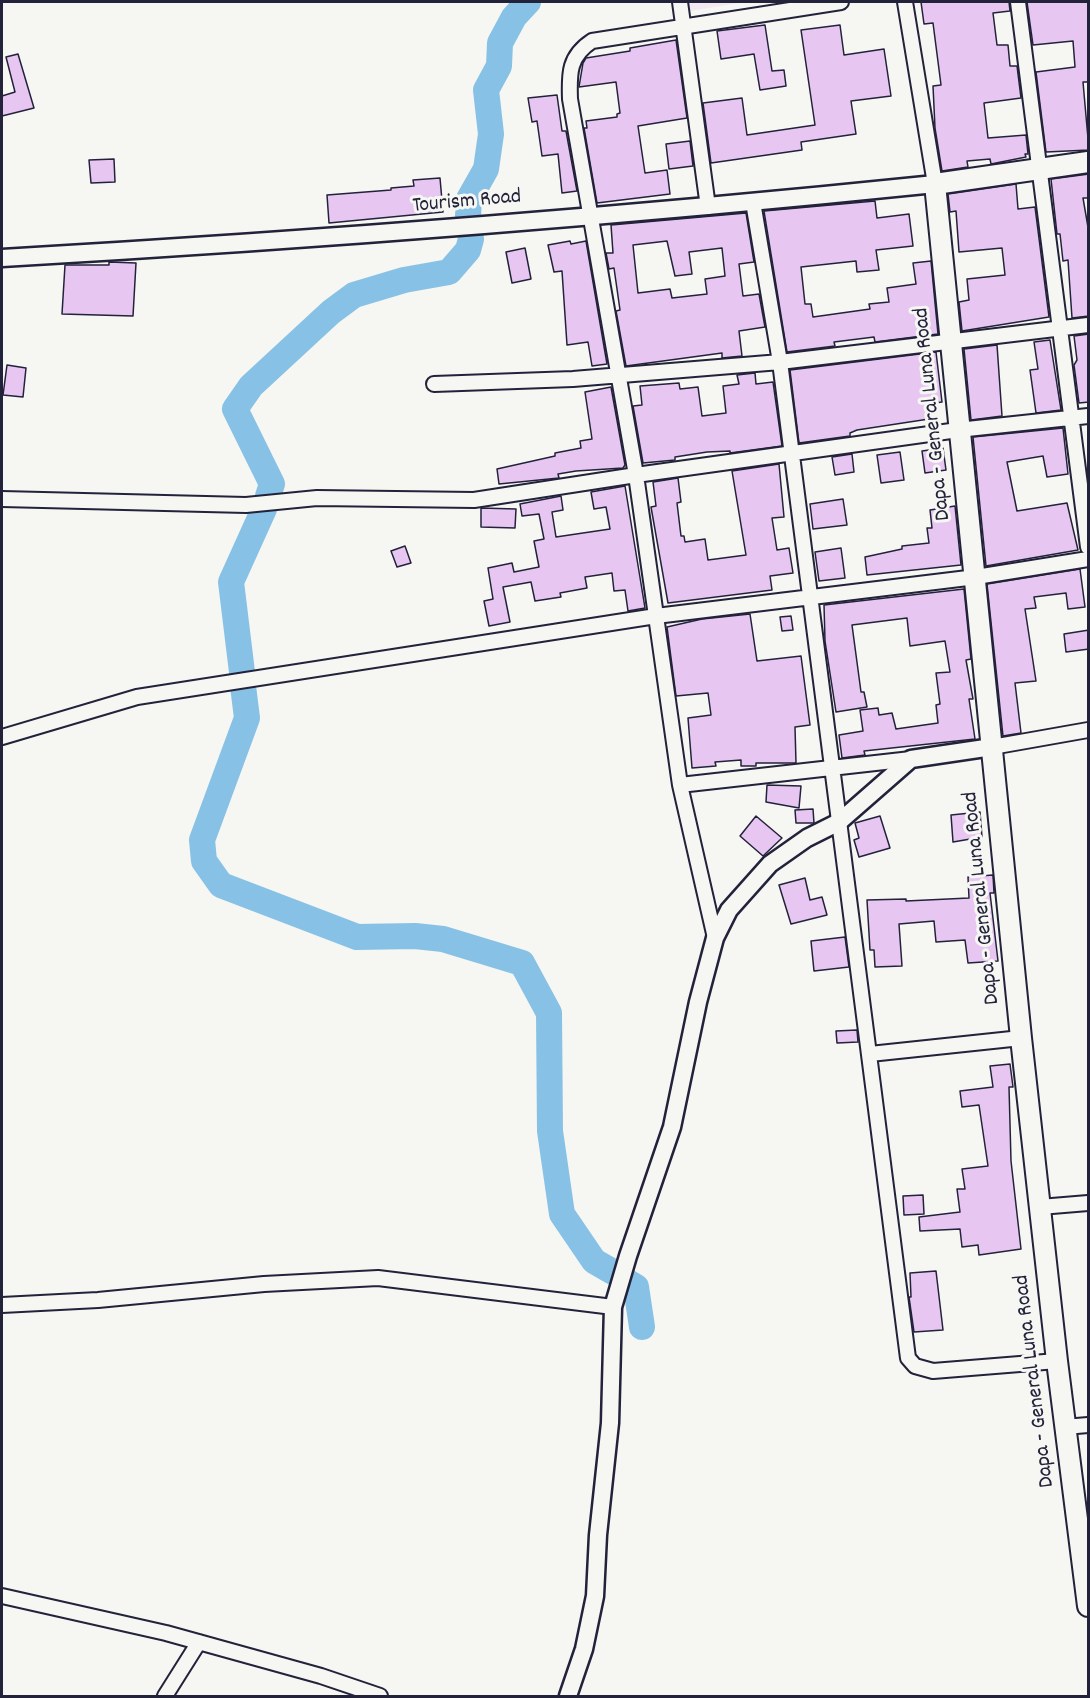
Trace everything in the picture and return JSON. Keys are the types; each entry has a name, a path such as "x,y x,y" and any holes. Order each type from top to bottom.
{"main road":[{"path":"935,184 1089,162"},
{"name":"Dapa - General Luna Road","path":"935,184 1021,1038 1065,1427 1089,1606"}],"street":[{"path":"680,2 708,207"},
{"path":"715,938 680,785 636,475 570,99 569,74 573,58 592,41 841,2"},
{"path":"905,2 935,184"},
{"path":"1018,2 1089,548"},
{"name":"Tourism Road","path":"2,258 272,242 708,207 935,184"},
{"path":"753,202 780,362 908,1358 915,1366 933,1371 1057,1360"},
{"path":"434,384 619,376 780,362 1089,325"},
{"path":"2,500 246,505 317,498 474,500 958,430 1089,416"},
{"path":"2,738 137,697 656,616 976,577 1089,559"},
{"path":"680,785 912,759 1089,730"},
{"path":"568,1696 584,1649 595,1596 598,1535 610,1411 613,1307 672,1127 698,1002 715,938 729,910 770,864 807,838 839,822 912,759"},
{"path":"870,1054 1021,1038"},
{"path":"1040,1207 1089,1203"},
{"path":"2,1305 98,1300 264,1284 378,1278 613,1307"},
{"path":"1065,1427 1089,1425"},
{"path":"2,1596 199,1642 321,1676 380,1696"},
{"path":"165,1696 199,1642"}],"shaded area":[{"path":"682,2 746,2 683,12"}],"building":[{"path":"921,2 1009,2 1010,11 993,13 997,45 1008,45 1010,66 1017,66 1021,98 984,103 988,138 1026,135 1028,154 1025,154 1026,157 991,164 990,159 967,161 968,167 942,171 935,128 933,86 941,85 933,23 924,24"},
{"path":"1027,2 1089,2 1089,82 1083,82 1089,150 1046,152 1036,72 1075,67 1073,41 1033,45"},
{"path":"765,25 772,71 784,70 786,86 760,90 754,54 721,59 717,31"},
{"path":"840,25 844,55 884,49 891,96 851,101 856,134 801,142 802,150 711,163 703,103 742,98 747,135 815,125 801,30"},
{"path":"676,40 687,118 638,126 645,173 667,170 670,194 597,203 584,128 587,128 586,121 617,117 620,113 616,82 579,87 583,63 586,58"},
{"path":"18,54 34,108 2,116 2,96 15,92 6,57"},
{"path":"557,95 562,131 566,131 577,191 562,193 558,154 542,156 537,121 532,122 528,98"},
{"path":"690,141 693,166 669,169 666,144"},
{"path":"114,159 115,182 91,183 89,160"},
{"path":"1089,174 1089,198 1083,198 1089,233 1089,316 1072,318 1068,260 1063,261 1060,234 1057,234 1051,179"},
{"path":"440,178 443,212 329,223 327,195 391,190 391,188 414,186 413,180"},
{"path":"1016,184 1018,209 1035,207 1049,317 962,331 959,302 969,300 967,279 1005,275 1002,248 959,252 956,211 950,212 948,194"},
{"path":"875,201 877,218 909,214 913,246 876,250 879,270 857,272 856,261 801,267 805,304 811,304 813,317 870,309 869,304 889,302 887,288 916,284 913,263 931,261 938,334 875,342 874,337 834,342 835,346 787,352 764,211"},
{"path":"746,213 754,262 739,264 743,296 759,294 765,327 739,331 742,356 722,358 722,353 626,366 616,311 620,310 614,268 609,269 606,253 613,253 611,225","holes":["667,241 675,276 692,274 689,252 722,248 725,276 705,279 707,294 672,298 670,289 638,293 633,245"]},
{"path":"570,241 571,244 586,241 607,364 592,366 588,342 567,345 562,271 554,272 548,245"},
{"path":"525,248 531,279 512,283 506,252"},
{"path":"109,262 136,263 133,316 62,314 65,265 109,265"},
{"path":"1089,334 1089,402 1079,403 1074,365 1077,360 1074,336"},
{"path":"1050,340 1061,410 1036,413 1030,370 1038,369 1034,342"},
{"path":"997,345 1002,416 971,420 964,349"},
{"path":"936,352 942,402 928,404 929,419 857,430 850,433 850,436 799,443 790,370"},
{"path":"7,365 26,368 23,397 3,395"},
{"path":"755,373 756,384 773,382 782,446 730,453 730,451 707,452 675,457 675,460 643,463 633,406 642,405 640,386 679,383 680,389 698,387 702,416 726,413 723,386 739,384 737,375"},
{"path":"611,387 625,465 623,468 576,471 558,474 559,478 499,484 497,469 581,448 580,441 592,439 585,392"},
{"path":"1063,428 1068,474 1047,477 1043,456 1007,462 1017,511 1067,503 1078,550 986,566 973,437"},
{"path":"943,448 946,470 925,473 922,451"},
{"path":"900,452 904,480 881,483 877,455"},
{"path":"852,454 854,472 835,475 832,457"},
{"path":"779,464 784,517 772,518 777,550 789,548 793,573 770,576 772,590 668,603 651,507 656,506 653,482 678,478 681,502 677,503 681,536 684,536 685,542 705,539 708,560 746,555 732,471"},
{"path":"625,486 645,608 628,611 625,590 614,591 612,573 585,577 587,588 560,593 561,597 535,601 531,582 503,587 510,622 489,626 484,601 493,599 488,568 512,563 514,572 539,567 534,541 544,539 539,514 522,516 520,504 561,496 563,510 552,512 556,537 610,529 606,507 594,509 591,492"},
{"path":"843,499 847,525 813,529 810,504"},
{"path":"955,506 961,565 867,575 865,557 902,549 902,546 929,543 927,528 932,528 930,510"},
{"path":"481,508 516,509 515,528 481,527"},
{"path":"405,546 411,563 397,567 391,551"},
{"path":"841,548 845,578 819,581 815,552"},
{"path":"1080,569 1085,607 1068,609 1066,593 1034,597 1036,608 1025,609 1036,681 1015,683 1021,733 1003,736 987,584"},
{"path":"964,589 971,659 966,660 973,699 969,699 975,739 864,751 865,755 842,758 839,735 863,731 860,710 878,708 879,715 892,713 896,729 938,723 936,705 940,704 936,673 950,672 945,641 910,646 907,618 852,625 861,692 864,692 867,707 836,712 825,641 824,605"},
{"path":"750,614 757,661 801,656 810,725 795,727 796,763 756,763 756,766 741,766 741,760 715,762 716,766 692,768 688,718 711,715 708,693 676,696 667,627 702,619"},
{"path":"791,616 793,630 782,631 780,617"},
{"path":"1089,630 1089,649 1066,652 1064,634"},
{"path":"767,785 801,786 799,808 766,802"},
{"path":"813,809 814,823 796,823 795,810"},
{"path":"980,812 982,837 953,842 951,815"},
{"path":"756,816 782,838 763,856 740,836"},
{"path":"880,816 890,848 859,857 854,840 859,838 855,823"},
{"path":"993,875 994,893 990,893 998,961 968,963 965,940 936,942 934,921 899,924 902,966 875,967 874,950 870,950 867,900 969,898 968,877"},
{"path":"805,878 810,900 822,897 827,915 791,924 779,885"},
{"path":"845,937 849,967 814,971 811,941"},
{"path":"857,1030 858,1042 837,1043 836,1031"},
{"path":"1010,1064 1013,1087 1009,1087 1011,1161 1021,1249 979,1255 978,1245 962,1247 960,1229 920,1231 919,1217 960,1212 957,1189 965,1189 962,1169 988,1166 979,1105 962,1107 960,1091 993,1087 990,1066"},
{"path":"923,1195 924,1214 904,1215 903,1196"},
{"path":"936,1271 943,1330 914,1332 909,1297 911,1297 910,1273"}],"waterway":[{"path":"468,216 469,199 486,169 491,134 486,90 499,66 500,43 514,17 528,2"},
{"path":"268,496 272,484 235,409 251,386 331,312 354,295 404,280 449,272 468,250 471,239"},
{"path":"242,672 231,582 264,509"},
{"path":"243,686 247,718 202,840 204,861 221,885 357,937 415,936 443,939 522,963 549,1013 550,1131 562,1214 594,1261 613,1272"},
{"path":"626,1281 636,1287 642,1327"}]}
